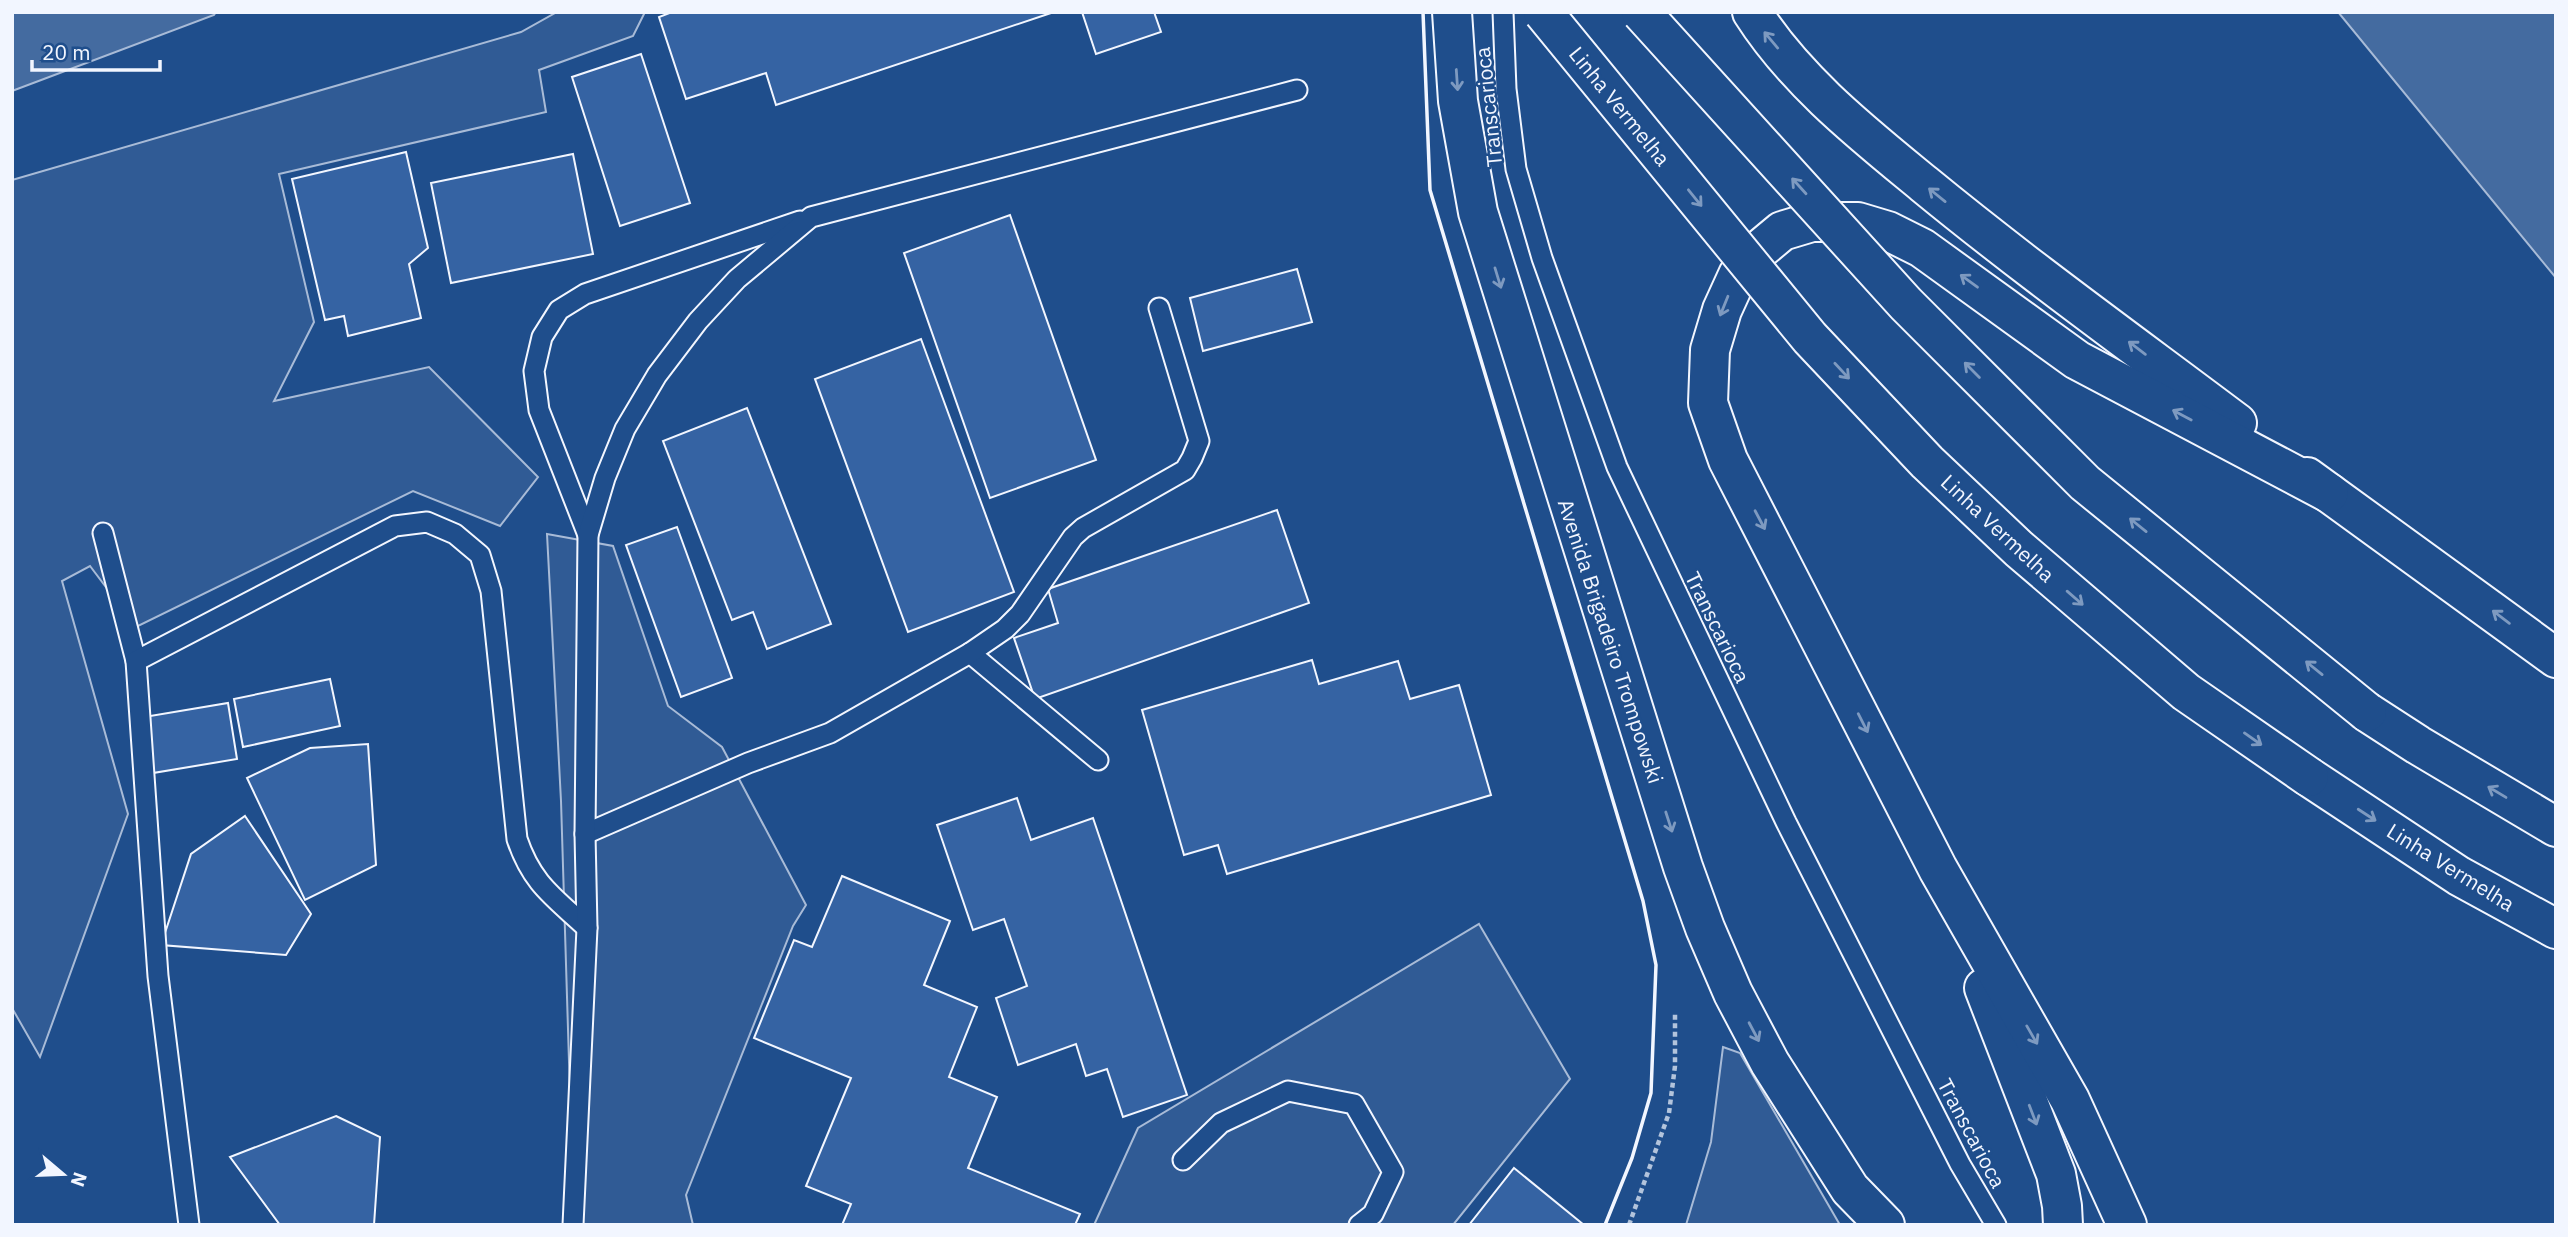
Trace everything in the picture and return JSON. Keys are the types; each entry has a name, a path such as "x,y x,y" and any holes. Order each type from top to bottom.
{"highway":[{"name":"Avenida Brigadeiro Trompowski","path":"1452,12 1458,101 1478,212 1683,867 1733,993 1770,1063 1850,1189 1885,1225"},
{"name":"Linha Vermelha","path":"1543,12 1810,338 1927,462 2019,549 2176,684 2309,778 2459,876 2556,929"},
{"path":"1641,12 1906,304 2085,483 2367,712 2556,827"},
{"path":"1752,12 1763,30 1797,70 1849,123 1959,213 2329,493 2556,657"},
{"path":"2127,1225 2070,1100 1938,869 1728,460 1709,403 1710,350 1722,310 1738,275 1758,251 1782,231 1812,222 1858,222 1888,231 1922,248 2077,360 2329,493"},
{"path":"1938,869 2056,1174 2063,1225"},
{"path":"2459,876 2556,951"},
{"path":"1850,1189 1872,1225"}],"lane":[{"name":"Transcarioca","path":"1503,12 1506,89 1516,169 1542,258 1617,467 1786,822 1960,1164 1996,1225"},
{"path":"588,535 539,410 534,371 542,337 559,310 585,294 811,217 1297,90"},
{"path":"573,1225 587,929 585,834 588,535 605,478 625,429 657,375 698,321 737,279 811,217"},
{"path":"585,834 748,763 830,733 970,653 1005,629 1020,614 1073,537 1083,528 1185,470 1199,440 1160,308"},
{"path":"136,661 395,526 427,522 455,534 480,555 491,591 517,839 524,862 537,881 587,929"},
{"path":"103,533 136,661 158,976 189,1225"},
{"path":"970,653 1098,760"},
{"path":"1184,1160 1221,1124 1288,1091 1354,1104 1393,1172 1373,1214 1359,1225"}],"path":[{"path":"1629,1225 1669,1113 1675,1066 1675,1014"}],"shaded area":[{"path":"12,12 216,12 12,91"},
{"path":"557,12 645,12 633,36 539,70 546,112 279,174 314,322 274,401 429,367 538,477 500,526 413,491 136,627 90,566 62,581 128,814 40,1057 12,1008 12,180 521,32"},
{"path":"2338,12 2556,12 2556,278"},
{"path":"547,534 613,546 668,706 722,747 806,905 793,926 686,1195 693,1225 574,1225 561,801"},
{"path":"1479,924 1570,1079 1453,1225 1094,1225 1138,1128"},
{"path":"1723,1047 1740,1053 1840,1225 1686,1225 1711,1142"}],"building":[{"path":"672,12 1054,12 776,105 766,73 686,99 659,17"},
{"path":"1082,12 1154,12 1161,32 1096,54"},
{"path":"641,54 690,203 620,226 572,77"},
{"path":"406,152 428,248 409,264 421,318 348,336 344,316 325,320 292,179"},
{"path":"573,154 593,254 451,283 431,183"},
{"path":"1010,215 1096,460 990,498 904,253"},
{"path":"1297,269 1312,322 1203,351 1190,298"},
{"path":"921,339 1014,592 908,632 815,379"},
{"path":"747,408 831,624 767,649 753,612 732,620 663,441"},
{"path":"1277,510 1309,603 1035,699 1014,638 1058,623 1048,589"},
{"path":"677,527 732,678 681,697 626,545"},
{"path":"1312,660 1319,684 1398,661 1410,699 1459,685 1491,795 1227,874 1218,845 1184,855 1142,710"},
{"path":"330,679 340,726 243,747 234,699"},
{"path":"228,703 237,759 153,773 144,717"},
{"path":"368,744 376,865 305,900 247,778 310,748"},
{"path":"1017,798 1031,840 1093,818 1187,1095 1123,1117 1107,1069 1086,1076 1076,1044 1018,1065 996,998 1027,986 1004,919 973,930 937,825"},
{"path":"245,816 311,914 286,955 161,945 191,854"},
{"path":"842,876 950,921 924,985 977,1007 949,1077 997,1097 968,1168 1080,1214 1075,1225 842,1225 851,1204 806,1186 851,1078 754,1038 794,940 812,947"},
{"path":"336,1116 380,1137 374,1225 280,1225 230,1157"},
{"path":"1514,1168 1584,1225 1469,1225"}],"wall":[{"path":"1423,12 1430,190 1643,901 1656,965 1651,1093 1632,1158 1605,1225"}]}
